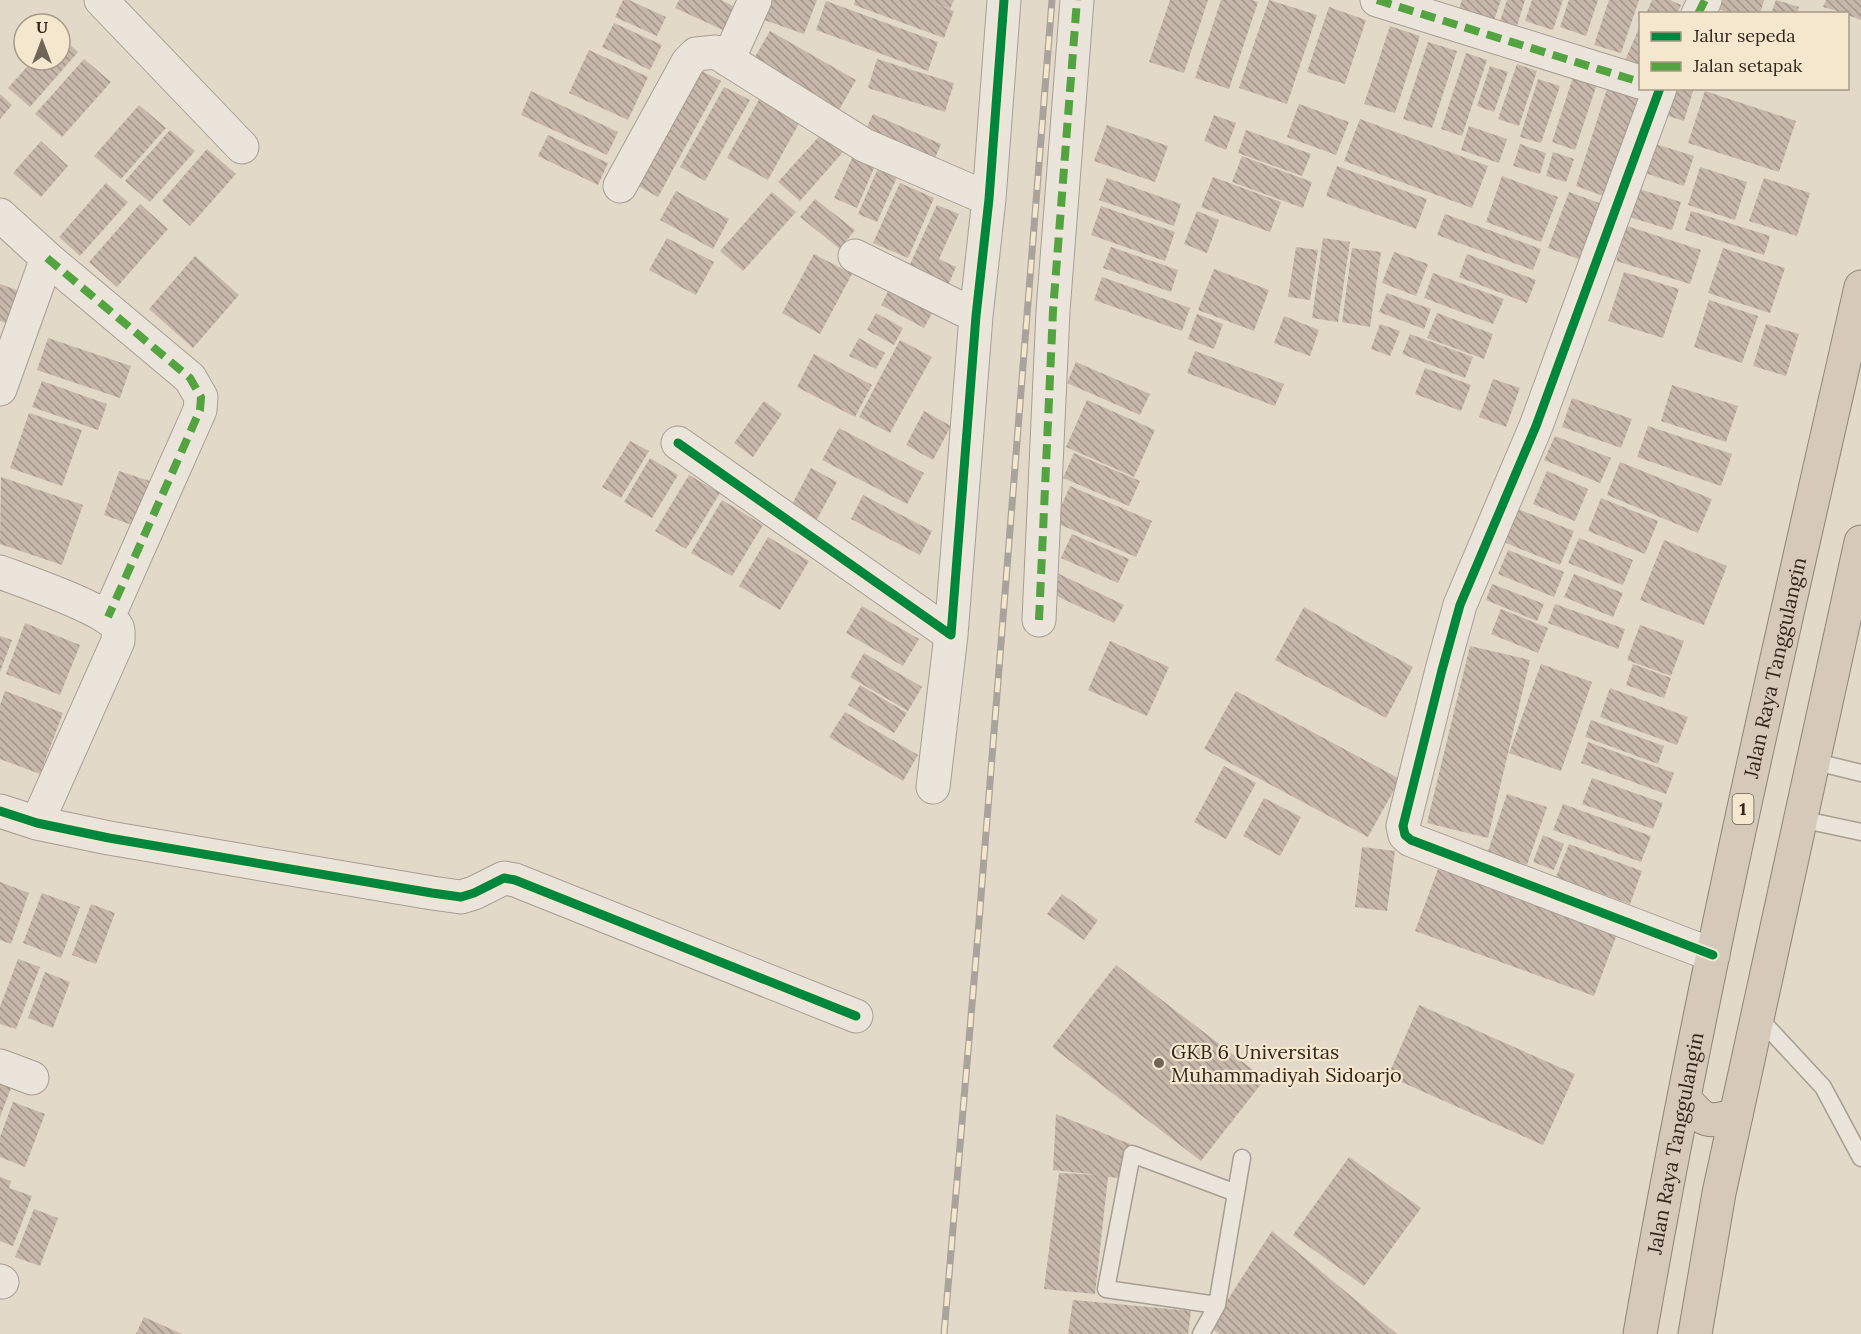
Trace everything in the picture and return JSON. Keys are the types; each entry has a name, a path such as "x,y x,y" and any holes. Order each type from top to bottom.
{"highway":[{"name":"Jalan Raya Tanggulangin","path":"1640,1334 1666,1184 1756,745 1861,287"},
{"path":"1695,1334 1719,1193 1861,542"},
{"path":"1684,1099 1701,1117 1710,1121 1736,1116"},
{"path":"1666,1184 1683,1182 1701,1184 1719,1193"}],"street":[{"path":"728,60 755,0"},
{"path":"933,787 951,635 1004,0"},
{"path":"1039,620 1053,310 1077,0"},
{"path":"1377,0 1639,81"},
{"path":"103,1 242,147"},
{"path":"620,186 688,62 696,54 716,52 864,146 989,199"},
{"path":"1659,90 1536,426 1460,605 1403,826 1405,835 1411,840 1713,955"},
{"path":"0,215 47,258 190,378 201,397 200,410 108,617"},
{"path":"855,256 976,316"},
{"path":"0,389 47,258"},
{"path":"678,444 951,635"},
{"path":"0,572 108,617 117,626 118,641 37,823"},
{"path":"0,811 37,823 121,840 461,897 485,889 504,878 515,880 856,1016"},
{"path":"0,1066 32,1078"}],"lane":[{"path":"1812,761 1861,773"},
{"path":"1800,819 1861,832"},
{"path":"1758,1017 1823,1087 1861,1158"},
{"path":"1217,1305 1106,1289 1132,1154 1236,1193"},
{"path":"1201,1334 1217,1305 1242,1158"}],"building":[{"path":"623,0 629,0 666,17 657,36 615,17"},
{"path":"679,0 721,0 735,7 723,30 675,8"},
{"path":"772,0 817,0 804,34 764,20"},
{"path":"855,0 954,0 950,9 927,1 954,11 944,38 854,5"},
{"path":"1170,0 1208,0 1184,73 1149,62"},
{"path":"1221,0 1258,2 1229,89 1195,78"},
{"path":"1269,0 1317,15 1287,104 1239,88"},
{"path":"1462,0 1501,0 1492,26 1457,15"},
{"path":"1507,0 1525,0 1517,26 1500,21"},
{"path":"1532,0 1563,0 1553,30 1525,21"},
{"path":"1569,0 1598,0 1586,36 1560,27"},
{"path":"1609,0 1639,0 1621,53 1594,45"},
{"path":"1652,0 1670,0 1681,5 1678,12 1647,12"},
{"path":"1712,0 1764,0 1761,12 1726,12 1710,6"},
{"path":"1776,0 1799,7 1798,12 1772,12"},
{"path":"1826,0 1861,0 1861,20 1849,15 1849,12 1823,7"},
{"path":"826,1 938,42 928,71 816,30"},
{"path":"1329,7 1366,20 1345,84 1307,72"},
{"path":"614,23 662,45 650,70 602,47"},
{"path":"1390,26 1420,36 1395,113 1364,104"},
{"path":"1639,28 1639,73 1623,65"},
{"path":"770,31 856,80 838,112 752,62"},
{"path":"1428,42 1457,51 1432,128 1403,119"},
{"path":"72,47 78,52 72,59"},
{"path":"589,50 648,77 628,120 569,93"},
{"path":"1466,53 1487,60 1462,136 1441,129"},
{"path":"84,59 111,82 62,137 35,114"},
{"path":"877,59 954,83 945,112 868,88"},
{"path":"1517,64 1537,71 1519,126 1498,119"},
{"path":"1490,66 1508,72 1494,112 1477,106"},
{"path":"696,68 721,81 658,197 633,183"},
{"path":"1575,71 1599,78 1575,150 1552,142"},
{"path":"22,72 61,72 30,107 8,88"},
{"path":"1538,79 1560,86 1541,143 1520,137"},
{"path":"724,87 750,100 705,181 680,167"},
{"path":"1607,89 1638,99 1606,197 1576,186"},
{"path":"1669,90 1693,90 1684,121 1662,114"},
{"path":"531,91 618,132 607,155 521,115"},
{"path":"1705,91 1796,121 1779,172 1688,143"},
{"path":"0,94 12,105 0,119"},
{"path":"762,94 803,116 768,180 727,158"},
{"path":"1299,104 1349,122 1336,155 1287,137"},
{"path":"139,105 166,128 121,179 94,156"},
{"path":"873,114 941,144 931,168 862,138"},
{"path":"1214,115 1236,123 1226,150 1204,141"},
{"path":"1360,119 1488,166 1472,208 1344,161"},
{"path":"1107,125 1168,146 1155,182 1094,161"},
{"path":"1469,126 1507,139 1499,163 1461,150"},
{"path":"170,130 195,151 150,202 125,181"},
{"path":"1246,130 1311,154 1302,176 1238,153"},
{"path":"823,132 844,151 800,201 778,182"},
{"path":"548,135 608,163 598,185 538,156"},
{"path":"41,141 68,166 41,197 13,173"},
{"path":"1652,143 1694,156 1684,186 1642,172"},
{"path":"1520,144 1546,153 1540,174 1513,166"},
{"path":"207,149 236,174 190,226 162,201"},
{"path":"1553,152 1574,159 1566,182 1546,176"},
{"path":"853,156 875,166 857,208 834,198"},
{"path":"1242,156 1312,182 1303,208 1232,182"},
{"path":"879,166 898,175 877,222 858,214"},
{"path":"1337,166 1427,199 1416,229 1326,196"},
{"path":"1700,167 1747,182 1735,220 1688,205"},
{"path":"1502,176 1558,197 1541,242 1486,222"},
{"path":"1213,177 1281,202 1270,232 1201,207"},
{"path":"1107,178 1181,204 1174,226 1099,200"},
{"path":"1764,178 1810,193 1797,236 1749,221"},
{"path":"106,183 128,202 80,256 59,237"},
{"path":"900,183 934,198 908,258 873,243"},
{"path":"1639,189 1681,202 1672,230 1629,217"},
{"path":"676,191 729,219 713,249 660,220"},
{"path":"772,192 796,212 743,271 720,251"},
{"path":"1569,192 1605,205 1584,261 1548,248"},
{"path":"815,199 855,230 840,249 800,217"},
{"path":"140,204 168,229 117,287 89,262"},
{"path":"937,205 959,214 939,259 956,267 946,290 906,273"},
{"path":"1101,206 1175,232 1165,261 1091,235"},
{"path":"1197,211 1219,220 1207,253 1184,244"},
{"path":"1691,211 1770,236 1764,255 1685,230"},
{"path":"1445,214 1541,249 1533,270 1437,235"},
{"path":"1627,226 1701,250 1690,284 1616,261"},
{"path":"667,238 714,262 696,295 649,270"},
{"path":"1323,238 1350,242 1338,322 1312,318"},
{"path":"1111,247 1178,270 1171,292 1103,268"},
{"path":"1296,247 1318,250 1310,300 1288,297"},
{"path":"1352,248 1381,252 1370,327 1342,322"},
{"path":"1723,248 1785,268 1770,313 1708,293"},
{"path":"1394,252 1428,264 1416,296 1382,283"},
{"path":"814,254 852,274 820,334 782,313"},
{"path":"1467,254 1536,280 1527,303 1459,277"},
{"path":"195,256 239,295 193,348 149,309"},
{"path":"1214,269 1269,290 1254,331 1198,310"},
{"path":"1624,272 1679,289 1663,338 1608,321"},
{"path":"1433,273 1504,299 1493,324 1424,298"},
{"path":"1102,277 1190,308 1182,331 1094,300"},
{"path":"0,284 22,292 11,325 0,321"},
{"path":"892,284 935,308 924,328 881,305"},
{"path":"1387,293 1431,309 1424,329 1379,312"},
{"path":"1709,300 1758,316 1742,363 1694,347"},
{"path":"876,313 903,328 894,345 867,330"},
{"path":"1437,313 1493,334 1484,359 1427,338"},
{"path":"1197,314 1223,324 1214,349 1188,339"},
{"path":"1284,316 1319,330 1310,356 1274,343"},
{"path":"1380,324 1400,331 1390,356 1371,349"},
{"path":"1766,324 1799,334 1786,376 1753,366"},
{"path":"1410,334 1473,357 1465,378 1402,354"},
{"path":"48,338 131,366 120,398 37,370"},
{"path":"859,338 885,353 876,369 849,356"},
{"path":"900,340 932,357 890,433 859,417"},
{"path":"1195,351 1284,384 1275,406 1187,373"},
{"path":"814,354 872,385 855,417 797,387"},
{"path":"1076,362 1150,394 1140,415 1067,383"},
{"path":"1425,368 1471,385 1461,411 1415,394"},
{"path":"1493,379 1520,388 1506,427 1479,417"},
{"path":"42,381 107,404 98,430 32,407"},
{"path":"1672,385 1738,406 1726,442 1661,421"},
{"path":"1572,398 1632,419 1621,448 1562,427"},
{"path":"1087,400 1155,430 1134,477 1066,447"},
{"path":"764,401 782,414 753,457 734,443"},
{"path":"924,411 951,426 933,460 906,445"},
{"path":"29,413 82,430 62,486 10,468"},
{"path":"1648,426 1732,454 1721,486 1637,457"},
{"path":"839,428 924,473 907,504 822,460"},
{"path":"1555,436 1611,458 1600,483 1544,460"},
{"path":"630,441 649,451 621,498 602,487"},
{"path":"1074,453 1140,481 1129,506 1063,478"},
{"path":"650,458 678,475 652,518 624,502"},
{"path":"1620,462 1712,499 1698,533 1607,495"},
{"path":"811,468 837,482 814,525 788,512"},
{"path":"119,471 162,485 146,530 104,515"},
{"path":"1547,471 1588,489 1575,521 1533,504"},
{"path":"689,475 720,493 686,549 655,531"},
{"path":"1,477 83,505 62,565 0,544"},
{"path":"1070,486 1152,521 1136,557 1054,522"},
{"path":"863,495 932,531 920,555 851,519"},
{"path":"1601,498 1658,521 1645,554 1588,531"},
{"path":"722,500 763,525 732,576 691,553"},
{"path":"1515,508 1574,531 1560,565 1501,541"},
{"path":"1072,534 1129,559 1118,583 1061,558"},
{"path":"768,537 809,561 780,610 739,586"},
{"path":"1579,538 1633,560 1623,585 1568,563"},
{"path":"1664,540 1727,566 1704,625 1640,600"},
{"path":"1508,550 1564,572 1554,597 1498,574"},
{"path":"1053,571 1124,605 1114,623 1044,590"},
{"path":"1574,574 1623,593 1613,617 1564,597"},
{"path":"1492,584 1544,604 1537,621 1486,600"},
{"path":"1555,604 1625,629 1618,649 1548,623"},
{"path":"862,606 919,639 903,666 846,633"},
{"path":"1304,607 1413,667 1386,718 1275,660"},
{"path":"1501,609 1548,628 1538,653 1491,634"},
{"path":"25,623 80,645 60,695 6,674"},
{"path":"1640,625 1684,641 1671,676 1627,660"},
{"path":"0,636 12,640 0,672"},
{"path":"1110,641 1169,667 1147,716 1088,690"},
{"path":"1470,646 1530,660 1488,838 1427,823"},
{"path":"864,653 922,687 908,711 850,677"},
{"path":"1541,664 1592,682 1561,771 1509,753"},
{"path":"1633,664 1671,678 1664,698 1626,685"},
{"path":"860,685 907,713 894,733 848,705"},
{"path":"1610,688 1688,717 1677,745 1600,717"},
{"path":"5,691 63,713 40,774 0,759 0,705"},
{"path":"1236,691 1400,779 1368,837 1204,749"},
{"path":"845,712 918,755 903,781 829,737"},
{"path":"1591,720 1664,746 1658,764 1585,737"},
{"path":"1588,742 1674,773 1666,794 1581,763"},
{"path":"1224,766 1256,783 1226,839 1194,822"},
{"path":"1592,778 1663,803 1653,829 1582,804"},
{"path":"1507,794 1547,807 1527,865 1488,851"},
{"path":"1264,798 1301,817 1280,856 1243,836"},
{"path":"1563,804 1651,836 1641,862 1553,830"},
{"path":"1543,835 1564,844 1554,870 1533,862"},
{"path":"1569,844 1642,871 1630,904 1556,877"},
{"path":"1362,847 1395,851 1387,911 1355,907"},
{"path":"1441,861 1620,926 1594,996 1415,931"},
{"path":"0,882 29,893 11,944 0,940"},
{"path":"42,893 80,907 61,958 23,943"},
{"path":"1062,894 1098,920 1084,940 1047,914"},
{"path":"91,904 115,913 96,964 72,955"},
{"path":"18,959 40,967 16,1029 0,1024 0,1007"},
{"name":"GKB 6 Universitas Muhammadiyah Sidoarjo","path":"1116,965 1265,1079 1201,1161 1052,1047"},
{"path":"45,972 70,982 53,1028 28,1018"},
{"path":"1419,1005 1575,1074 1543,1145 1388,1076"},
{"path":"0,1084 11,1088 0,1117"},
{"path":"13,1102 45,1114 25,1167 0,1157 0,1137"},
{"path":"1056,1114 1130,1144 1120,1178 1108,1177 1095,1294 1044,1289 1059,1173 1098,1175 1053,1170"},
{"path":"1349,1157 1421,1208 1364,1286 1293,1235"},
{"path":"0,1177 11,1181 9,1188 32,1196 13,1246 0,1241"},
{"path":"34,1209 58,1218 40,1266 15,1257"},
{"path":"1272,1231 1397,1334 1219,1334 1210,1327"},
{"path":"1073,1300 1191,1311 1188,1334 1068,1334"},
{"path":"144,1317 182,1334 136,1334"}],"railway":[{"path":"944,1334 1052,0"}],"marked path":[{"path":"1039,620 1053,311 1077,0"},
{"path":"1377,0 1639,82"},
{"path":"1699,12 1705,0"},
{"path":"47,258 190,378 201,397 200,410 108,617"}],"cycle path":[{"path":"678,443 951,635 1004,0"},
{"path":"1659,90 1536,426 1460,605 1403,826 1405,835 1411,840 1713,955"},
{"path":"0,811 37,823 109,838 461,897 504,878 515,880 856,1016"}],"place":[{"name":"GKB 6 Universitas Muhammadiyah Sidoarjo","path":"1159,1063"}]}
